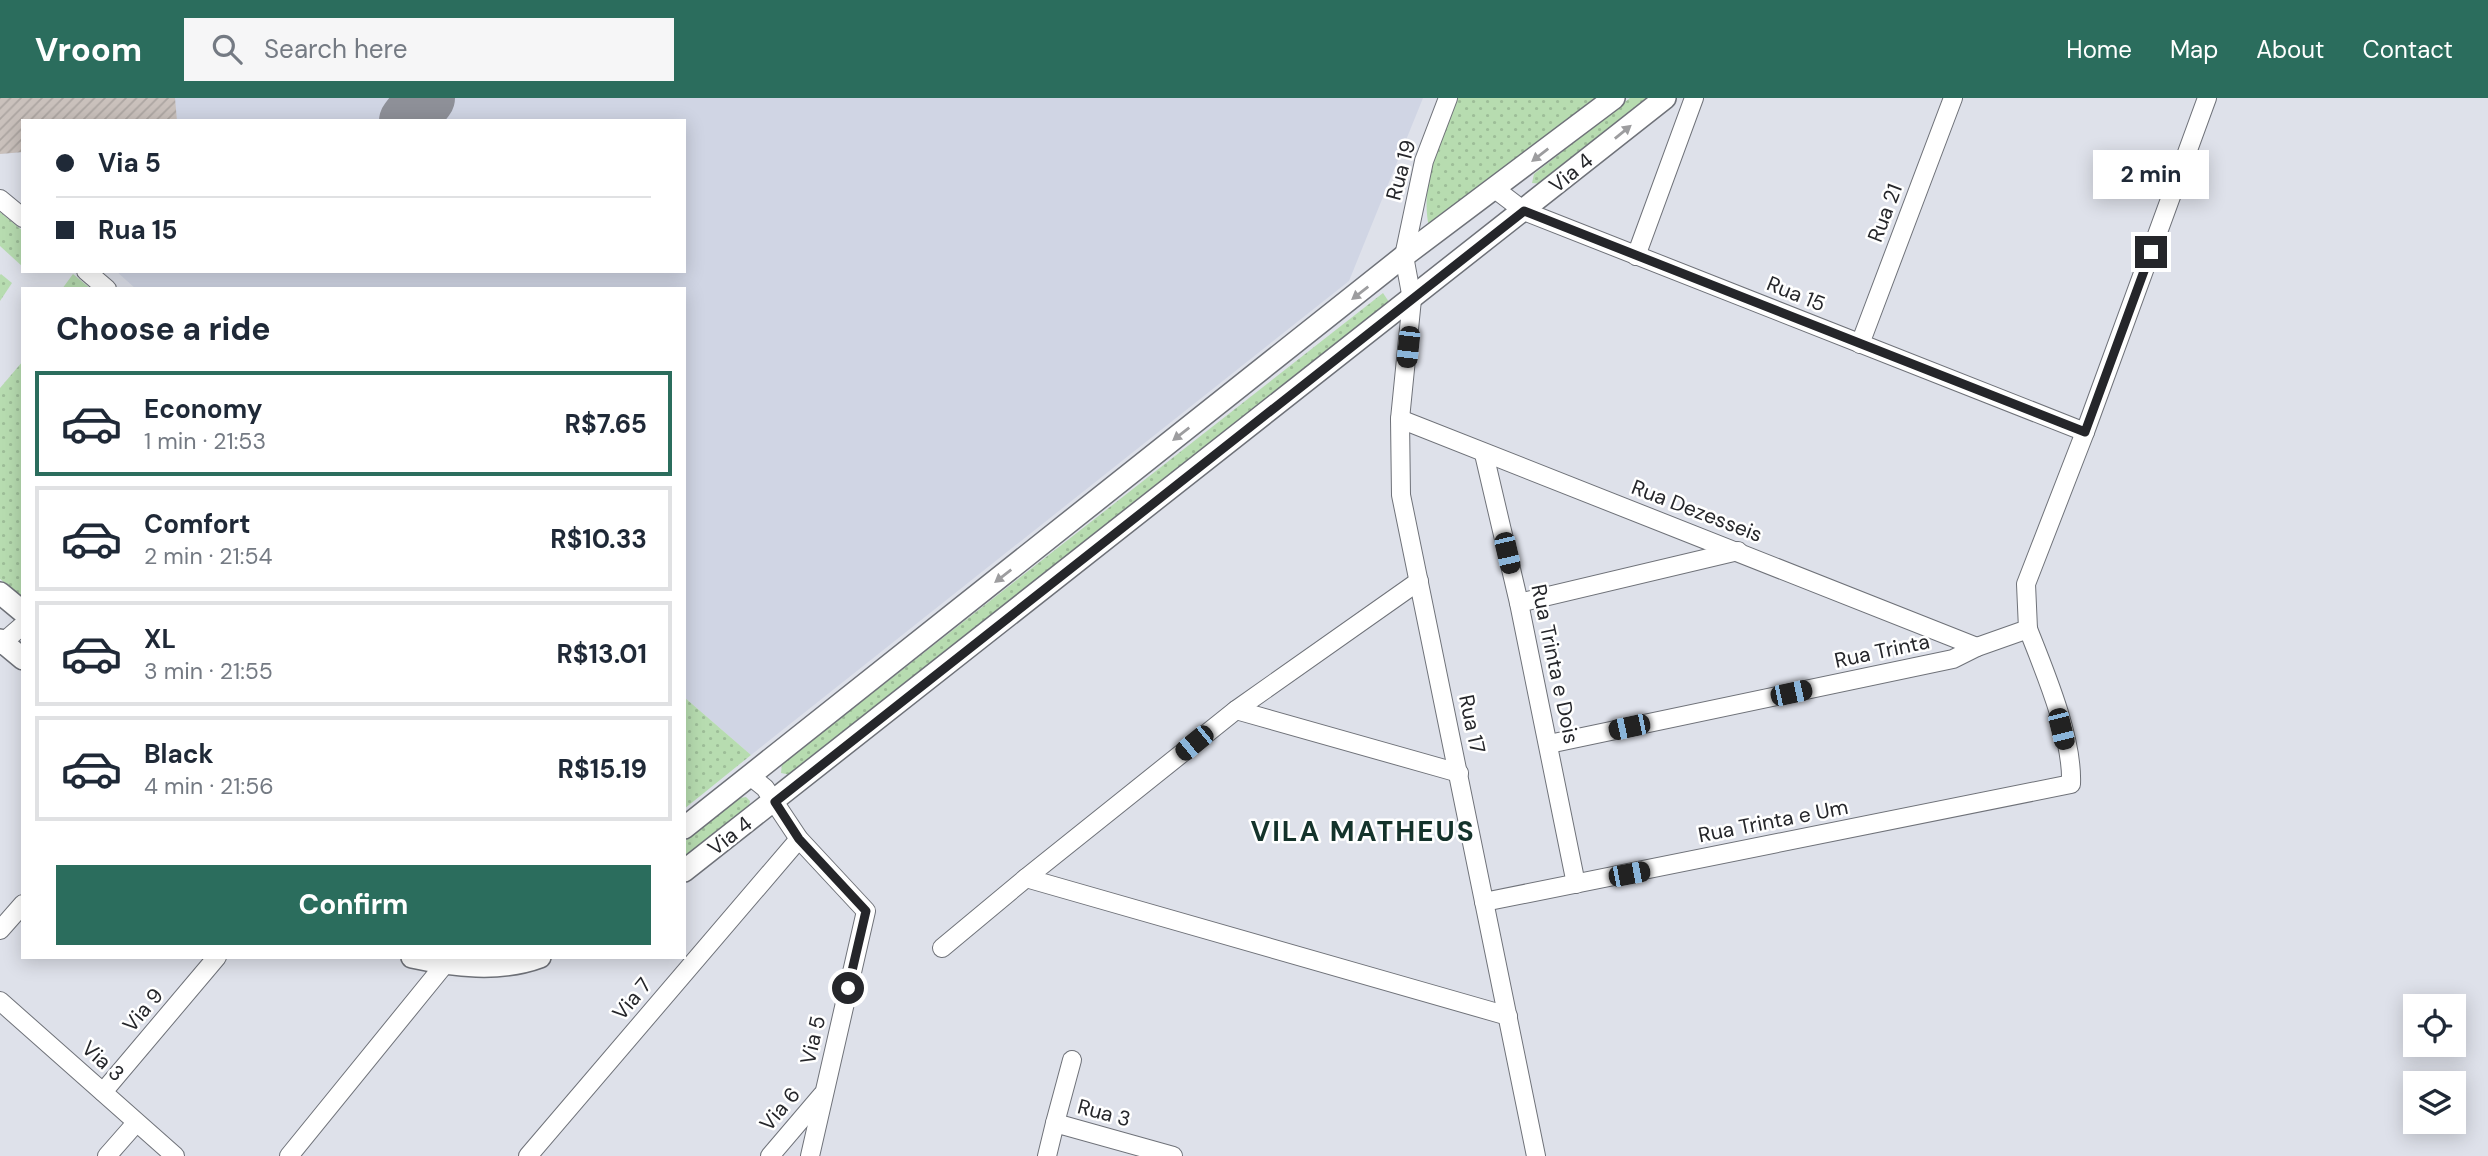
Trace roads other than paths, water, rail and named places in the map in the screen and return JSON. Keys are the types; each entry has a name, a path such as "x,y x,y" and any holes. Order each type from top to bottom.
{"street":[{"name":"Rua 19","path":"1404,256 1424,161 1448,98"},
{"name":"Via 4","path":"686,826 1404,256 1614,98"},
{"name":"Via 4","path":"686,869 1665,98"},
{"path":"1636,256 1694,98"},
{"name":"Rua 21","path":"1860,344 1953,98"},
{"path":"1977,647 2028,629 2026,584 2085,432 2207,98"},
{"name":"Rua 15","path":"1495,189 1524,211 2085,432"},
{"path":"0,199 21,216"},
{"name":"Rua 17","path":"1404,256 1412,299 1400,419 1401,495 1536,1156"},
{"path":"88,273 105,287"},
{"name":"Rua Dezesseis","path":"1400,419 1977,647"},
{"name":"Rua Trinta e Dois","path":"1484,454 1519,603 1576,884"},
{"path":"1519,603 1738,551"},
{"path":"942,948 1236,710 1419,580"},
{"path":"0,593 21,610"},
{"path":"21,627 1,642 21,657"},
{"name":"Rua Trinta e Um","path":"1484,902 2071,784 2071,770 2051,688 2028,629"},
{"name":"Rua Trinta","path":"1549,744 1953,659 1977,647"},
{"path":"1236,710 1459,773"},
{"name":"Via 5","path":"750,776 775,802 799,839 866,911 810,1156"},
{"name":"Via 7","path":"528,1156 799,839"},
{"path":"1026,878 1508,1016"},
{"path":"0,930 21,906"},
{"name":"Via 9","path":"103,1092 215,959"},
{"path":"421,959 445,964 495,966 530,959"},
{"path":"289,1156 445,964"},
{"name":"Via 3","path":"0,1001 175,1156"},
{"path":"1055,1123 1072,1060"},
{"name":"Via 6","path":"770,1156 825,1091"},
{"path":"107,1156 136,1122"},
{"name":"Rua 3","path":"1047,1156 1055,1123 1173,1156"}],"district":[{"name":"VILA MATHEUS","path":"1363,831"}]}
